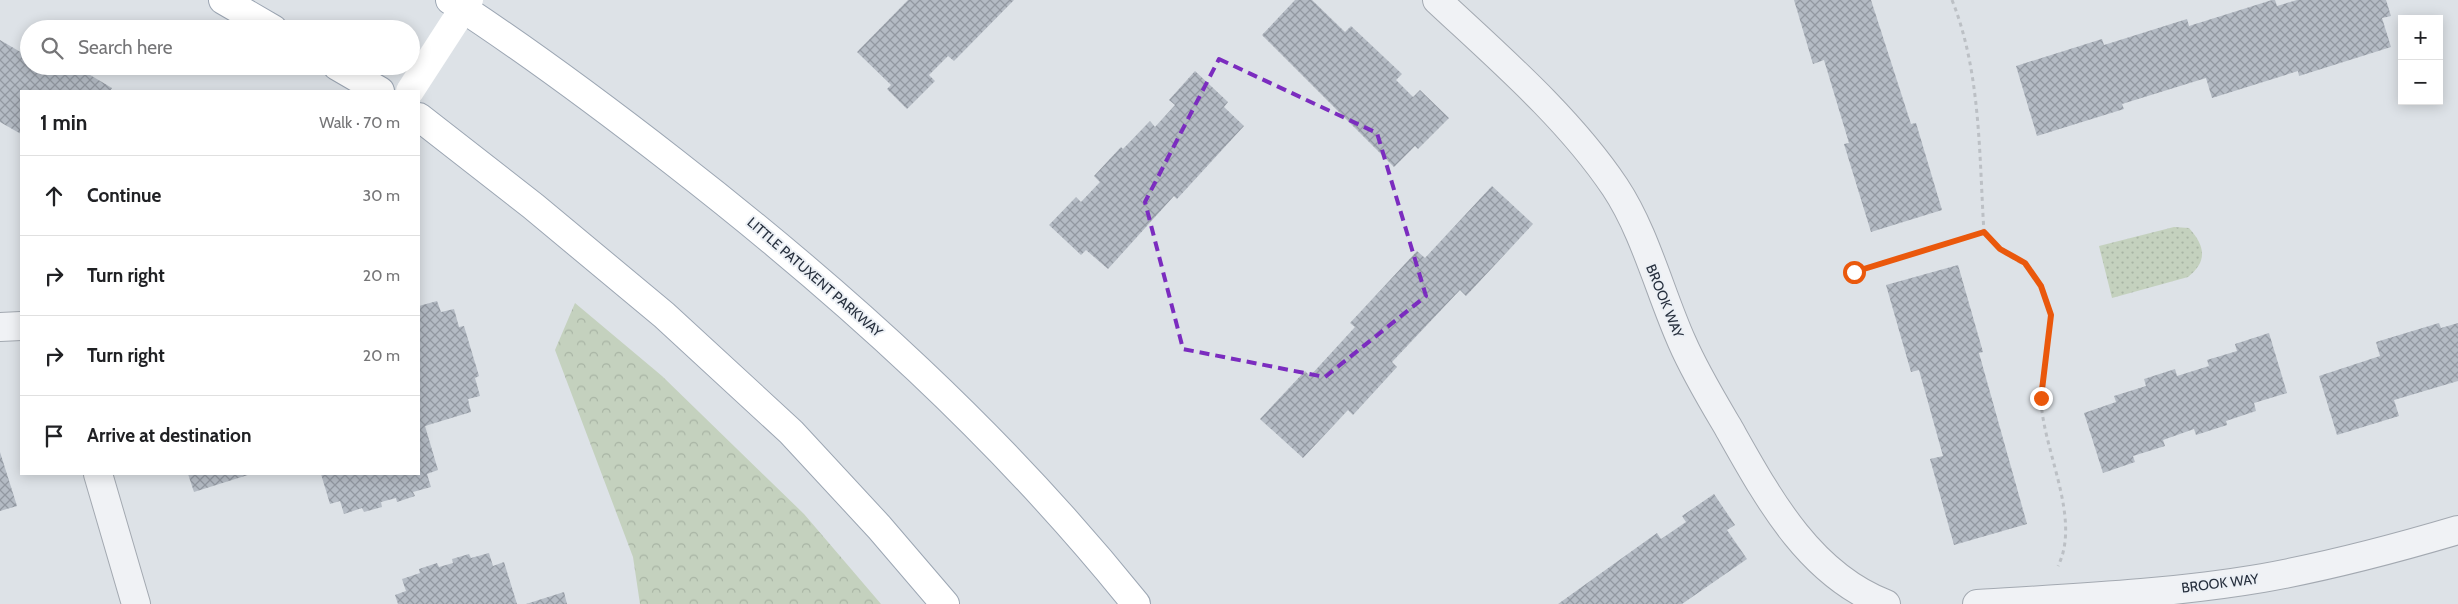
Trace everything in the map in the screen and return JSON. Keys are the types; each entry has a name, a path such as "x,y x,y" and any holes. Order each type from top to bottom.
{"main road":[{"path":"222,0 257,20"},
{"path":"420,74 461,3"},
{"name":"LITTLE PATUXENT PARKWAY","path":"461,3 618,119 749,220 894,345 998,446 1101,560 1136,604"},
{"path":"352,75 378,90"},
{"path":"411,90 419,75"},
{"path":"420,118 533,206 664,315 791,432 879,527 945,604"}],"street":[{"name":"BROOK WAY","path":"1437,0 1552,111 1589,152 1616,188 1633,223 1682,344 1754,474 1789,526 1817,559 1864,595 1886,604"},
{"path":"0,327 20,326"},
{"path":"98,475 136,604"},
{"name":"BROOK WAY","path":"1977,604 2176,589 2261,578 2351,560 2458,530"}],"path":[{"path":"1952,0 1962,25 1971,74 1984,232 2000,249 2025,263 2041,286 2051,315 2041,398 2046,434 2062,503 2065,530 2062,558 2041,600"},
{"path":"1854,272 1984,232"}],"highlighted area":[{"path":"1219,59 1377,133 1426,296 1325,377 1183,349 1145,202"}],"green space":[{"path":"2174,227 2189,228 2201,247 2201,259 2194,271 2188,277 2112,298 2099,246"},
{"path":"575,303 662,376 804,514 881,604 640,604 633,557 555,350"}],"building":[{"path":"908,0 1014,0 954,61 948,56 929,75 935,81 907,109 887,89 891,85 857,52"},
{"path":"1295,0 1312,0 1345,32 1351,26 1402,74 1396,80 1413,97 1420,90 1449,118 1418,149 1415,146 1394,167 1262,35"},
{"path":"1794,0 1871,0 1911,124 1916,123 1942,210 1871,232 1844,144 1849,143 1824,60 1813,64"},
{"path":"2275,0 2277,6 2297,0 2386,0 2391,16 2382,18 2391,47 2299,76 2298,71 2212,98 2206,78 2122,104 2124,109 2037,136 2016,66 2102,39 2104,45 2187,19 2189,26"},
{"path":"0,40 20,52 20,75 90,75 112,88 111,90 20,90 20,133 0,122"},
{"path":"1195,71 1228,102 1224,107 1244,126 1177,199 1174,196 1108,269 1086,250 1081,255 1049,225 1076,197 1081,202 1100,182 1094,176 1121,147 1123,149 1150,121 1155,127 1175,105 1169,100"},
{"path":"1492,186 1533,224 1466,296 1460,290 1392,362 1397,367 1353,415 1348,410 1303,458 1260,419 1305,371 1310,376 1355,327 1350,323 1417,251 1425,258"},
{"path":"1958,265 1983,352 1979,353 2027,524 1954,545 1930,459 1943,456 1919,370 1911,372 1886,285"},
{"path":"437,301 441,312 454,309 459,327 464,326 479,376 475,378 480,396 468,399 471,412 425,426 438,470 427,474 431,487 413,492 415,496 397,502 396,498 381,502 382,507 364,512 362,508 344,514 340,501 330,504 321,475 420,475 420,306"},
{"path":"2439,323 2441,328 2458,323 2458,381 2394,400 2399,416 2337,435 2319,376 2380,356 2376,342"},
{"path":"2269,333 2287,393 2254,403 2256,411 2226,421 2227,425 2196,435 2194,429 2163,440 2165,446 2133,456 2135,462 2103,473 2084,413 2116,402 2114,396 2146,386 2144,379 2175,369 2177,376 2209,366 2207,360 2237,351 2235,344"},
{"path":"0,452 17,506 0,511"},
{"path":"188,475 248,475 194,492"},
{"path":"1714,494 1735,525 1727,530 1747,559 1682,604 1558,604 1657,533 1661,539 1686,522 1682,516"},
{"path":"489,553 493,566 504,562 517,604 398,604 395,595 406,591 402,579 420,573 419,569 437,563 439,567 453,563 452,559 469,554 471,558"},
{"path":"564,592 567,604 526,604"}],"route":[{"path":"1854,272 1984,232 2000,249 2025,263 2041,286 2051,315 2041,398"}]}
